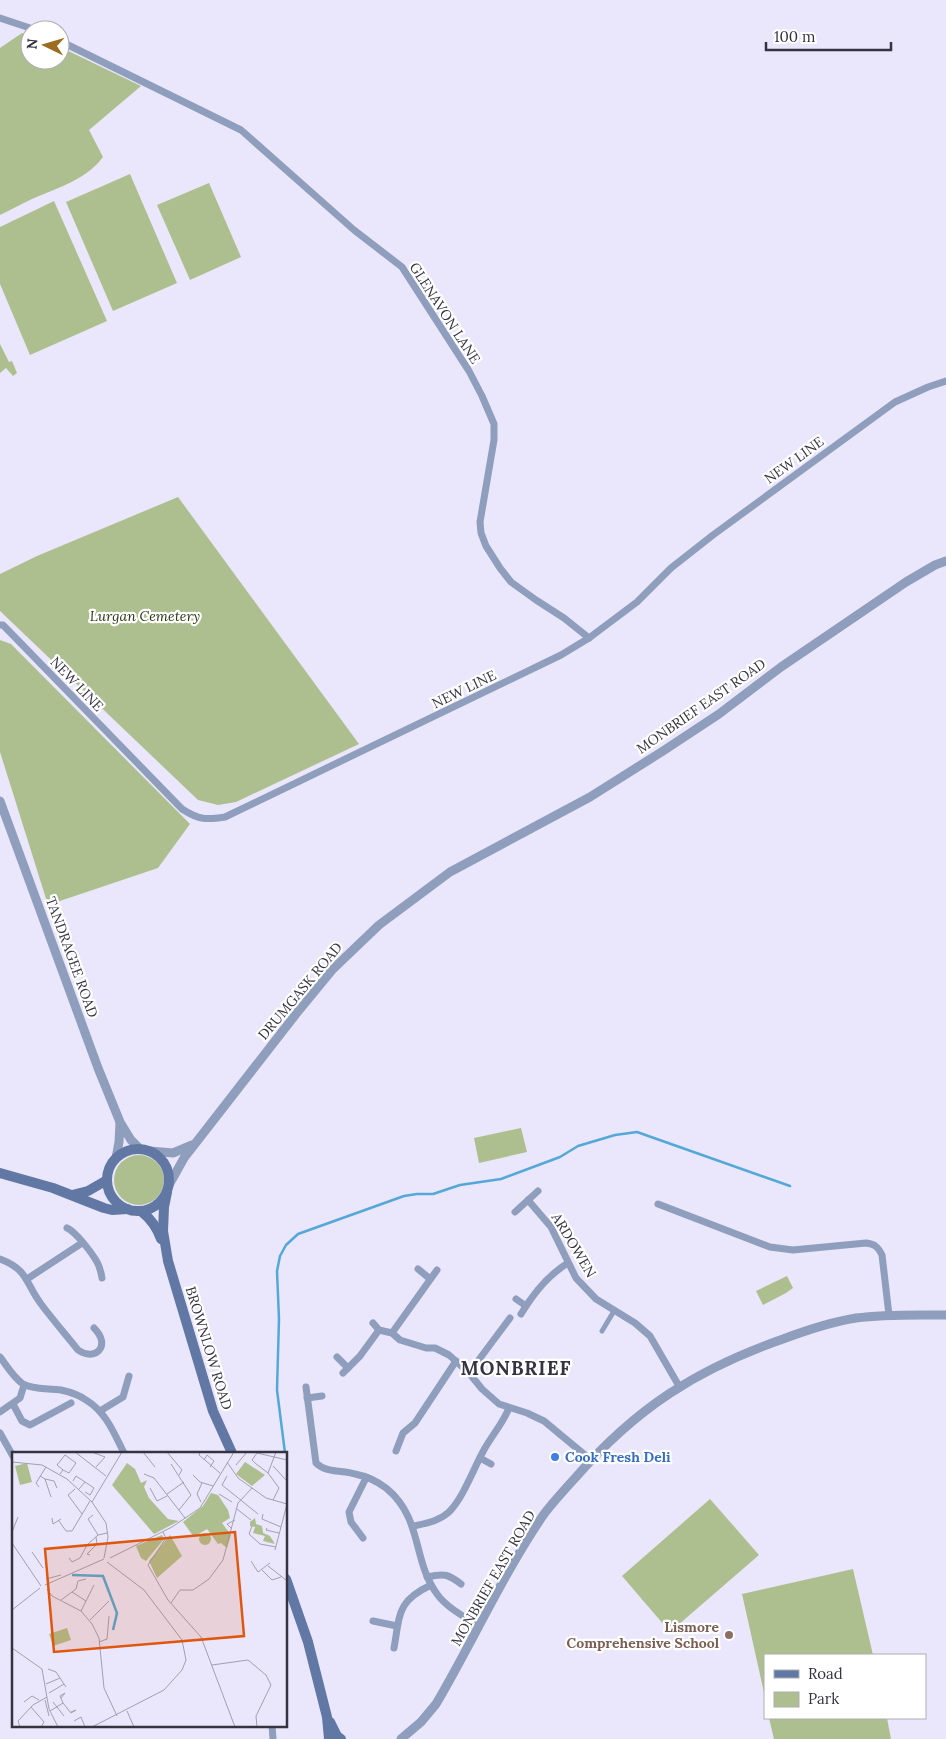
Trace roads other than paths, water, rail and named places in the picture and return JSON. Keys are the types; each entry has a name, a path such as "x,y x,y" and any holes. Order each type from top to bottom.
{"main road":[{"path":"0,1172 72,1195 104,1208 141,1211 156,1205 168,1189 168,1171 164,1162 158,1156 145,1150 131,1150 116,1158 111,1164 107,1180 111,1195 121,1206 127,1209"},
{"path":"72,1195 88,1191 107,1180"},
{"name":"BROWNLOW ROAD","path":"166,1249 163,1214 168,1189"},
{"name":"BROWNLOW ROAD","path":"141,1211 157,1227 166,1249 213,1411 232,1452"},
{"path":"290,1601 308,1642 327,1717 329,1739"},
{"path":"327,1717 332,1728 341,1739"}],"street":[{"path":"0,18 20,25"},
{"name":"GLENAVON LANE","path":"70,46 241,130 354,230 402,267 469,371 494,424 494,440 480,522 480,533 486,546 511,582 564,618 589,638"},
{"name":"NEW LINE","path":"0,625 76,699 182,809 195,817 209,820 225,817 561,655 589,638 637,602 672,568 713,535 895,402 946,381"},
{"name":"MONBRIEF EAST ROAD","path":"465,863 590,797 719,714 781,667 899,587 935,565 946,561"},
{"name":"TANDRAGEE ROAD","path":"0,801 98,1068 120,1122 131,1140 145,1150"},
{"name":"DRUMGASK ROAD","path":"168,1189 184,1158 296,1014 333,970 379,925 465,863"},
{"name":"TANDRAGEE ROAD","path":"116,1158 120,1122"},
{"path":"145,1150 173,1153 191,1146 198,1140"},
{"path":"515,1212 538,1191"},
{"name":"ARDOWEN","path":"528,1200 551,1227 576,1278 589,1292 614,1311 635,1323 650,1336 679,1386"},
{"path":"658,1204 770,1247 784,1250 873,1244 879,1248 882,1254 889,1315"},
{"path":"67,1228 75,1233 99,1264 102,1278"},
{"path":"27,1279 82,1243"},
{"path":"0,1259 16,1267 27,1279 39,1301 83,1354 91,1354 101,1348 103,1343 101,1336 94,1328"},
{"path":"521,1314 541,1285 568,1263"},
{"path":"418,1270 430,1278"},
{"path":"392,1333 437,1270"},
{"path":"516,1299 526,1306"},
{"path":"602,1331 614,1311"},
{"name":"MONBRIEF EAST ROAD","path":"402,1739 421,1722 436,1704 522,1549 550,1506 591,1460 624,1427 679,1386 719,1365 819,1326 856,1318 889,1315 946,1315"},
{"path":"469,1373 510,1318"},
{"path":"372,1323 379,1330 392,1333 400,1340 412,1345 435,1348 456,1361 499,1404 544,1421 591,1460"},
{"path":"338,1357 346,1371 360,1356 379,1330"},
{"path":"0,1357 24,1384 42,1389 61,1390 88,1400 107,1420 123,1452"},
{"path":"396,1451 403,1433 415,1423 456,1361"},
{"path":"100,1411 123,1398 129,1376"},
{"path":"0,1412 20,1398 24,1384"},
{"path":"306,1387 316,1463 322,1469 355,1474 386,1488 401,1504 414,1526 427,1577 438,1596 450,1607 479,1626"},
{"path":"307,1398 322,1396"},
{"path":"13,1404 22,1421 30,1426 71,1404"},
{"path":"414,1526 438,1520 458,1500 480,1458 503,1423 509,1408"},
{"path":"0,1433 12,1454"},
{"path":"480,1458 492,1464"},
{"path":"363,1538 351,1522 349,1512 366,1478"},
{"path":"427,1577 441,1574 451,1576 462,1584"},
{"path":"394,1648 403,1604 416,1592 431,1585"},
{"path":"373,1621 398,1626"},
{"path":"272,1726 273,1739"}],"waterway":[{"path":"285,1452 277,1390 279,1319 277,1271 280,1256 286,1245 298,1234 404,1196 433,1194 460,1185 501,1179 560,1157 578,1146 615,1135 637,1132 790,1186"}],"place":[{"name":"Cook Fresh Deli","path":"555,1457"},
{"name":"Lismore Comprehensive School","path":"729,1635"}],"district":[{"name":"MONBRIEF","path":"516,1368"}],"park label":[{"name":"Lurgan Cemetery","path":"145,616"}]}
